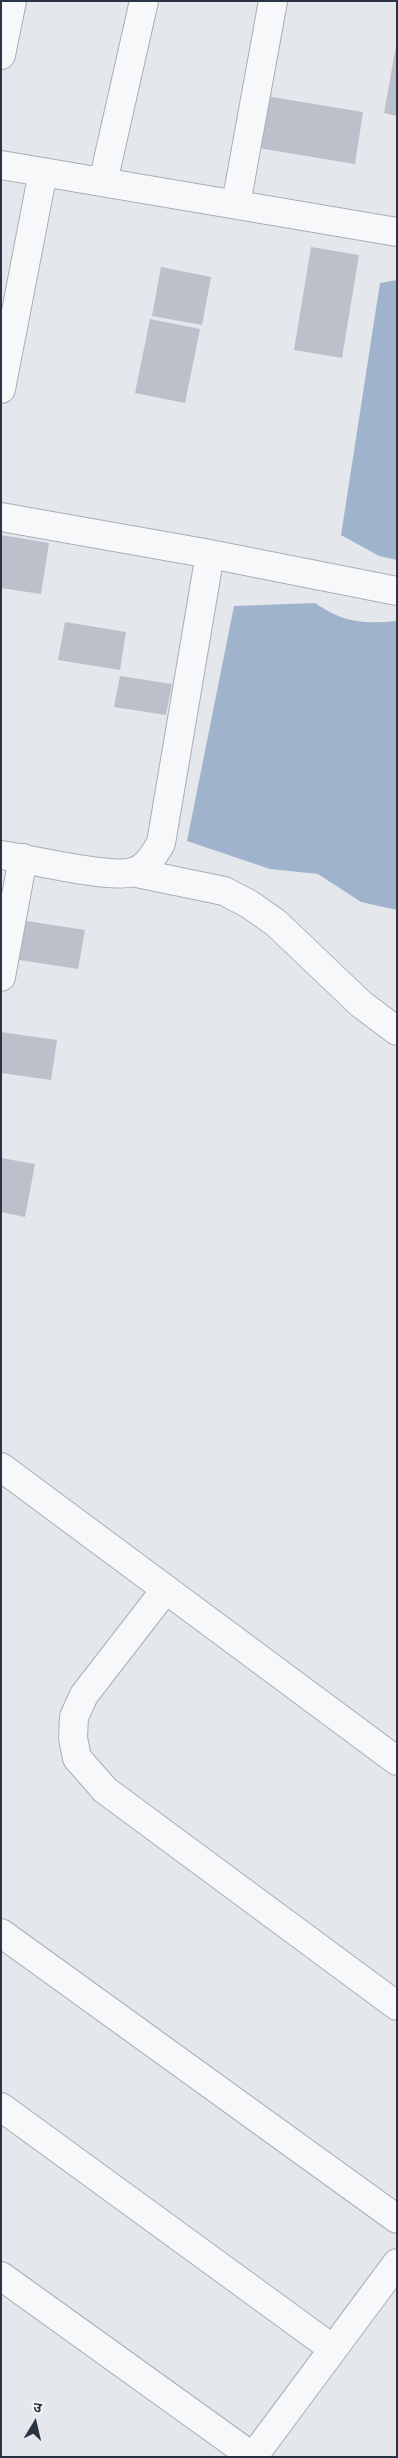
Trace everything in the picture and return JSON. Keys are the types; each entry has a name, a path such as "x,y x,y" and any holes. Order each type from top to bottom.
{"street":[{"path":"1,55 12,1"},
{"path":"103,182 144,1"},
{"path":"236,204 273,1"},
{"path":"1,164 397,232"},
{"path":"1,389 43,172"},
{"path":"1,517 210,554 397,591"},
{"path":"132,872 152,860 161,843 210,554"},
{"path":"1,977 12,856 109,873 132,872 224,891 249,904 276,923 361,1004 397,1031"},
{"path":"1,1467 397,1761"},
{"path":"166,1589 84,1695 74,1717 73,1738 77,1758 105,1790 397,2006"},
{"path":"1,1933 397,2219"},
{"path":"1,2107 333,2349"},
{"path":"1,2276 253,2457 397,2263"}],"water":[{"path":"397,280 397,560 379,556 341,535 380,283"},
{"path":"315,603 335,615 354,621 397,621 397,910 361,902 318,874 270,869 187,841 234,606"}],"building":[{"path":"397,46 397,116 384,113"},
{"path":"260,95 363,112 355,164 252,147"},
{"path":"311,247 359,255 342,358 294,350"},
{"path":"161,267 211,277 202,325 152,316"},
{"path":"150,319 200,329 185,403 135,393"},
{"path":"1,535 49,543 41,594 1,588"},
{"path":"65,622 126,632 120,670 58,660"},
{"path":"120,676 172,684 166,715 114,707"},
{"path":"20,920 85,930 78,969 13,959"},
{"path":"1,1032 57,1040 51,1080 1,1073"},
{"path":"1,1158 35,1164 25,1217 1,1212"}]}
